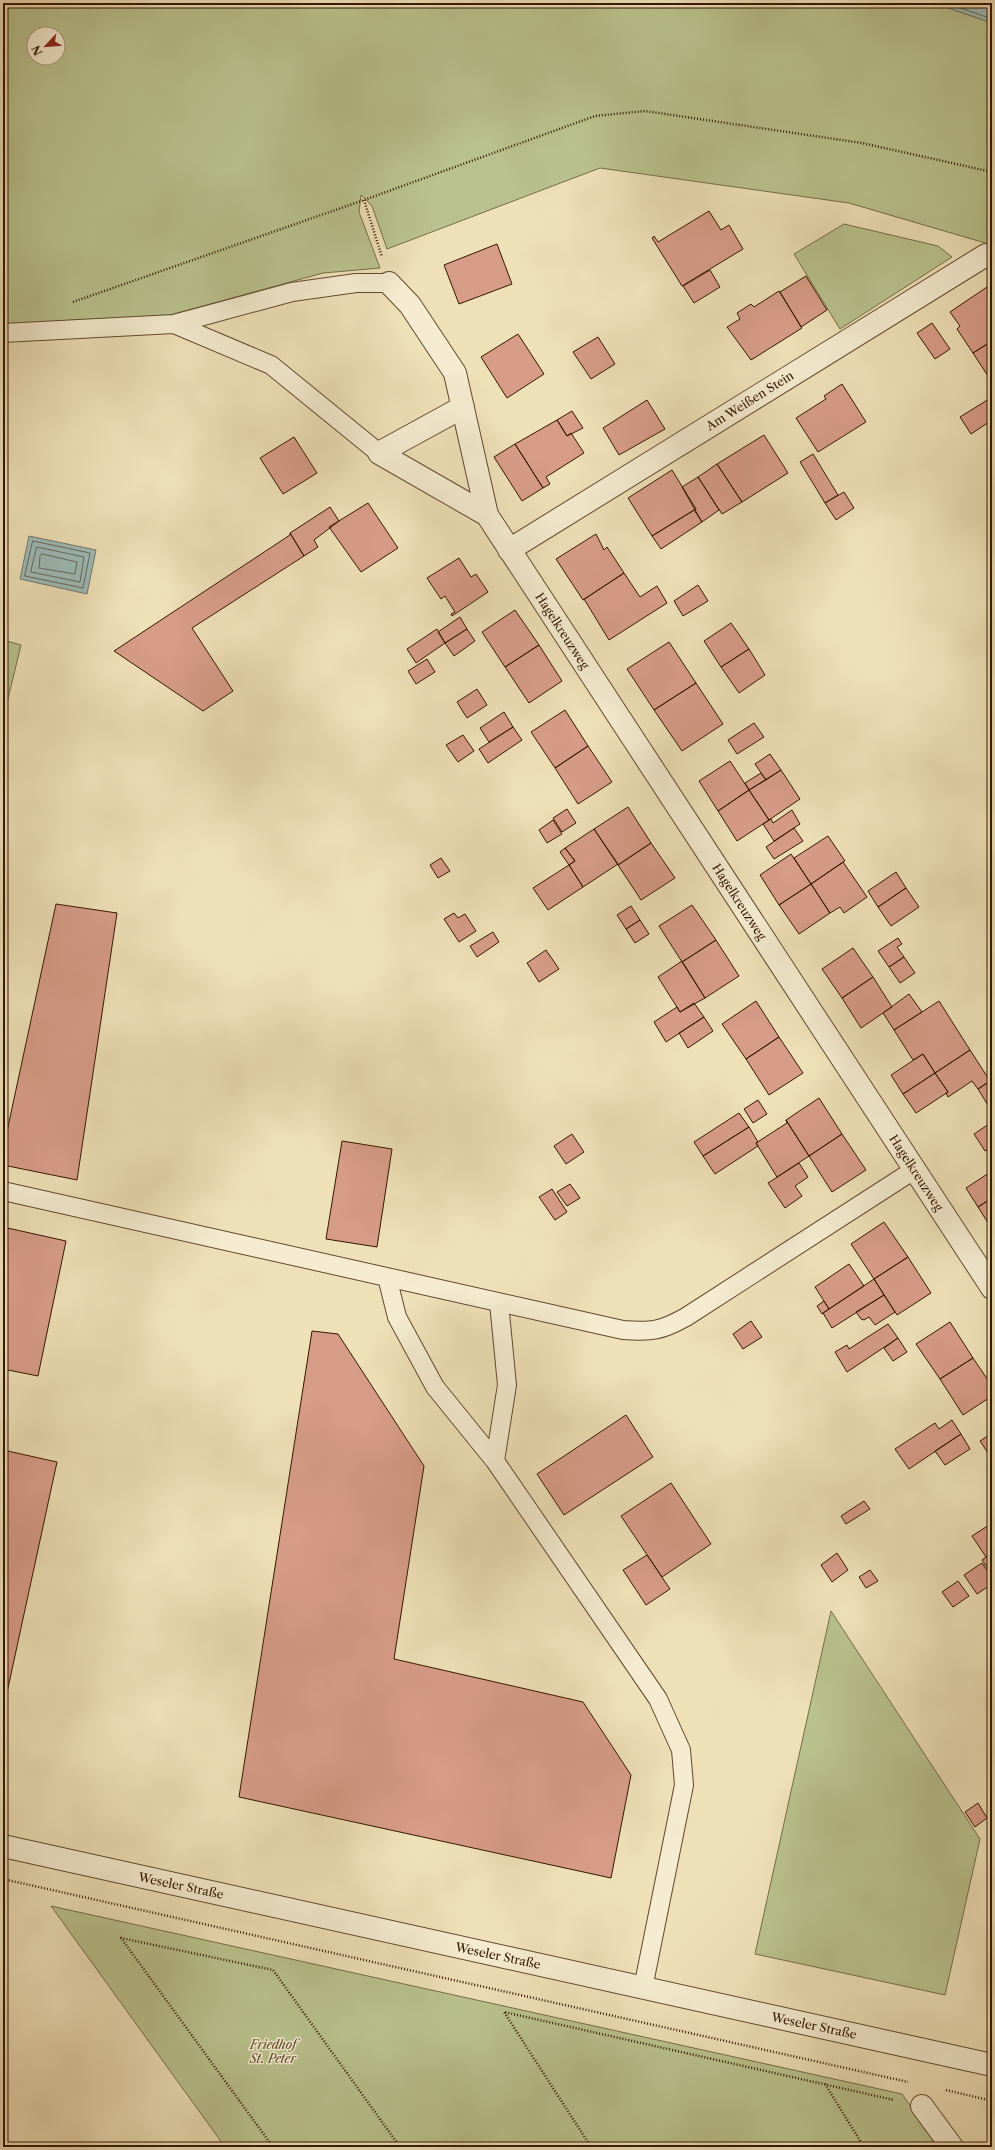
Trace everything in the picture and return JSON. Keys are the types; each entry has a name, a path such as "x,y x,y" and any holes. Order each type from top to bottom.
{"street":[{"name":"Am Weißen Stein","path":"509,550 979,259 986,255 992,257"},
{"name":"Hagelkreuzweg","path":"390,284 410,305 455,373 487,515 992,1288"},
{"path":"379,453 463,407"},
{"name":"Hagelkreuzweg","path":"379,453 487,515"},
{"name":"Weseler Straße","path":"3,1846 992,2065"},
{"path":"922,2106 952,2147"}],"lane":[{"path":"3,333 174,324 292,292 356,283 390,284"},
{"path":"174,324 271,365 379,453"},
{"path":"3,1192 623,1330 648,1332 666,1328 686,1317 914,1170"},
{"path":"387,1277 397,1318 435,1387 495,1461 658,1699 681,1750 684,1785 643,1988"},
{"path":"495,1461 507,1385 499,1302"}],"path":[{"path":"71,303 364,200 594,116 645,111 862,143 992,172"},
{"path":"364,200 390,284"},
{"path":"3,1879 911,2082"},
{"path":"274,2147 121,1938 273,1970 400,2147"},
{"path":"591,2147 504,2012 922,2106"},
{"path":"825,2084 864,2147"},
{"path":"941,2089 992,2101"}],"green space":[{"path":"3,3 934,3 992,23 992,245 849,203 600,168 387,249 372,206 361,195 359,212 380,268 323,273 163,317 3,332"},
{"path":"844,224 938,246 952,257 840,329 794,254"},
{"path":"3,640 21,645 3,719"},
{"path":"831,1611 980,1839 945,1995 755,1954"},
{"name":"Friedhof St. Peter","path":"51,1906 902,2094 939,2147 225,2147"}],"water":[{"path":"934,3 992,3 992,23"},
{"path":"29,536 96,550 87,594 20,579"}],"building":[{"path":"709,211 721,230 729,225 743,249 682,286 652,238 654,236 658,242"},
{"path":"497,244 512,284 459,304 444,265"},
{"path":"710,270 720,287 694,303 683,286"},
{"path":"806,276 827,310 801,327 780,292"},
{"path":"987,287 992,295 992,341 973,353 957,329 960,326 950,312"},
{"path":"779,291 802,328 751,360 727,327 740,319 737,313 751,304 754,307"},
{"path":"932,323 950,349 935,359 917,333"},
{"path":"518,334 544,374 507,398 481,357"},
{"path":"598,337 615,364 591,379 573,352"},
{"path":"992,341 992,377 990,379 973,353"},
{"path":"842,384 866,422 818,452 796,418 826,399 824,396"},
{"path":"989,399 992,404 992,420 971,434 960,417"},
{"path":"647,400 665,429 619,455 603,428"},
{"path":"572,411 583,428 567,436 557,420"},
{"path":"557,420 567,436 571,433 584,453 546,477 550,484 543,488 515,444"},
{"path":"764,435 788,473 742,502 717,464"},
{"path":"294,437 317,473 283,494 260,458"},
{"path":"515,444 543,488 522,501 494,457"},
{"path":"813,454 838,495 825,503 800,462"},
{"path":"717,464 742,502 722,514 698,477"},
{"path":"672,470 696,509 652,536 628,498"},
{"path":"698,477 719,510 702,522 682,487"},
{"path":"844,492 854,508 836,520 825,503"},
{"path":"368,503 398,548 361,572 329,527"},
{"path":"330,507 339,521 314,540 318,547 304,556 290,533"},
{"path":"694,510 702,522 661,549 652,536"},
{"path":"290,533 304,556 192,628 233,691 203,711 114,651 290,535"},
{"path":"596,534 604,550 607,547 624,573 583,600 556,559"},
{"path":"459,558 471,577 476,574 488,592 452,616 451,614 455,612 445,596 441,599 427,578"},
{"path":"624,573 640,597 657,586 667,603 609,640 584,599"},
{"path":"698,585 708,601 683,616 674,601"},
{"path":"515,610 539,645 505,667 482,632"},
{"path":"460,617 467,629 445,643 438,632"},
{"path":"731,623 749,649 721,667 704,641"},
{"path":"437,629 445,643 416,663 407,649"},
{"path":"467,629 475,641 454,656 445,643"},
{"path":"669,642 696,683 654,710 627,669"},
{"path":"539,645 562,681 529,703 505,667"},
{"path":"749,649 765,675 739,693 721,667"},
{"path":"427,659 435,672 416,684 408,671"},
{"path":"696,683 723,724 682,751 654,710"},
{"path":"477,689 487,705 467,718 457,702"},
{"path":"565,710 588,746 555,768 531,732"},
{"path":"504,712 513,727 489,742 480,728"},
{"path":"754,723 764,737 737,754 728,740"},
{"path":"513,727 522,740 488,763 479,749"},
{"path":"463,735 474,751 458,762 446,745"},
{"path":"588,746 612,782 578,804 555,768"},
{"path":"770,754 781,770 766,780 755,764"},
{"path":"730,761 749,790 718,811 699,781"},
{"path":"781,770 800,799 769,820 749,790"},
{"path":"761,773 766,780 749,790 745,783"},
{"path":"749,790 769,820 737,841 718,811"},
{"path":"628,807 651,843 618,865 594,829"},
{"path":"567,809 576,823 562,832 553,818"},
{"path":"792,810 800,824 774,841 763,824 771,819 773,823"},
{"path":"553,820 562,834 547,843 539,830"},
{"path":"794,828 803,841 774,859 766,847"},
{"path":"594,829 618,864 583,887 569,865 575,861 565,848"},
{"path":"828,836 845,861 811,884 794,858"},
{"path":"651,843 675,878 641,900 618,865"},
{"path":"565,848 575,861 569,865 560,852"},
{"path":"791,854 811,884 779,905 760,875"},
{"path":"441,858 450,871 438,878 430,865"},
{"path":"843,862 867,897 844,913 840,907 830,913 811,884"},
{"path":"569,865 583,887 548,910 533,888"},
{"path":"896,872 906,888 878,907 868,891"},
{"path":"811,884 830,913 799,934 779,905"},
{"path":"906,888 919,907 891,926 878,907"},
{"path":"56,904 117,913 77,1180 3,1165 3,1150"},
{"path":"692,905 716,940 682,962 659,926"},
{"path":"631,906 640,920 626,929 617,915"},
{"path":"454,913 458,918 465,914 476,931 459,942 444,919"},
{"path":"640,920 649,934 635,943 626,929"},
{"path":"493,932 499,942 477,957 470,946"},
{"path":"898,938 902,944 897,947 904,957 889,967 878,951"},
{"path":"716,940 739,976 705,998 682,962"},
{"path":"853,948 873,977 842,998 822,969"},
{"path":"546,950 559,969 539,982 527,963"},
{"path":"904,957 915,973 900,983 889,967"},
{"path":"682,961 705,998 680,1012 658,977"},
{"path":"873,977 892,1007 861,1028 842,998"},
{"path":"909,994 922,1012 894,1030 883,1013"},
{"path":"756,1001 779,1037 746,1059 722,1024"},
{"path":"939,1001 970,1050 935,1073 923,1054 913,1060 894,1030"},
{"path":"694,1003 704,1017 666,1042 654,1022 677,1007 680,1012"},
{"path":"704,1017 713,1031 688,1048 679,1033"},
{"path":"779,1037 803,1073 769,1095 746,1059"},
{"path":"970,1050 990,1081 978,1089 972,1081 948,1097 946,1093 948,1092 935,1073"},
{"path":"923,1054 935,1073 903,1094 891,1075"},
{"path":"935,1073 948,1092 916,1113 903,1094"},
{"path":"992,1080 992,1105 989,1107 978,1089"},
{"path":"819,1098 842,1134 809,1156 786,1120"},
{"path":"758,1100 767,1114 753,1123 744,1109"},
{"path":"739,1113 749,1127 703,1156 694,1142"},
{"path":"786,1120 809,1156 777,1177 756,1143 787,1123"},
{"path":"992,1122 992,1150 990,1148 985,1151 974,1134"},
{"path":"749,1127 758,1142 756,1143 758,1146 715,1174 703,1156"},
{"path":"572,1134 584,1152 566,1164 554,1146"},
{"path":"842,1134 866,1170 832,1192 809,1156"},
{"path":"342,1141 392,1149 377,1247 326,1239"},
{"path":"799,1163 808,1177 795,1186 802,1196 785,1208 768,1183"},
{"path":"992,1171 992,1198 978,1207 966,1188"},
{"path":"570,1184 580,1198 567,1206 557,1192"},
{"path":"552,1189 567,1212 555,1220 539,1197"},
{"path":"992,1198 992,1224 990,1226 978,1207"},
{"path":"884,1222 908,1257 874,1279 851,1244"},
{"path":"3,1227 66,1241 38,1376 3,1369"},
{"path":"908,1257 931,1293 897,1315 874,1279"},
{"path":"849,1264 864,1286 829,1309 815,1287"},
{"path":"874,1279 884,1295 832,1328 823,1313"},
{"path":"884,1295 895,1312 875,1325 869,1317 864,1320 861,1319 856,1312"},
{"path":"824,1301 829,1309 822,1314 817,1306"},
{"path":"751,1321 762,1337 743,1349 733,1334"},
{"path":"950,1322 973,1358 940,1379 916,1344"},
{"path":"888,1324 898,1338 847,1372 835,1352 847,1345 849,1349"},
{"path":"312,1331 338,1334 424,1466 394,1659 583,1702 631,1775 611,1878 239,1797"},
{"path":"898,1338 907,1352 893,1361 884,1348"},
{"path":"973,1358 992,1386 992,1396 963,1415 940,1379"},
{"path":"626,1415 653,1457 564,1515 537,1474"},
{"path":"952,1420 961,1434 909,1469 895,1449 935,1423 939,1429"},
{"path":"992,1433 992,1459 980,1441"},
{"path":"961,1434 970,1449 945,1465 935,1451"},
{"path":"3,1450 57,1462 3,1711"},
{"path":"671,1483 711,1544 662,1577 621,1516"},
{"path":"864,1501 870,1509 846,1524 841,1516"},
{"path":"992,1523 992,1553 986,1557 972,1536"},
{"path":"837,1553 848,1570 832,1582 821,1565"},
{"path":"992,1553 992,1575 982,1560"},
{"path":"647,1555 670,1589 646,1605 623,1570"},
{"path":"982,1563 992,1578 992,1584 977,1594 964,1575"},
{"path":"870,1570 878,1581 866,1588 859,1577"},
{"path":"958,1581 969,1596 953,1607 942,1592"},
{"path":"978,1803 987,1818 975,1827 965,1812"}]}
